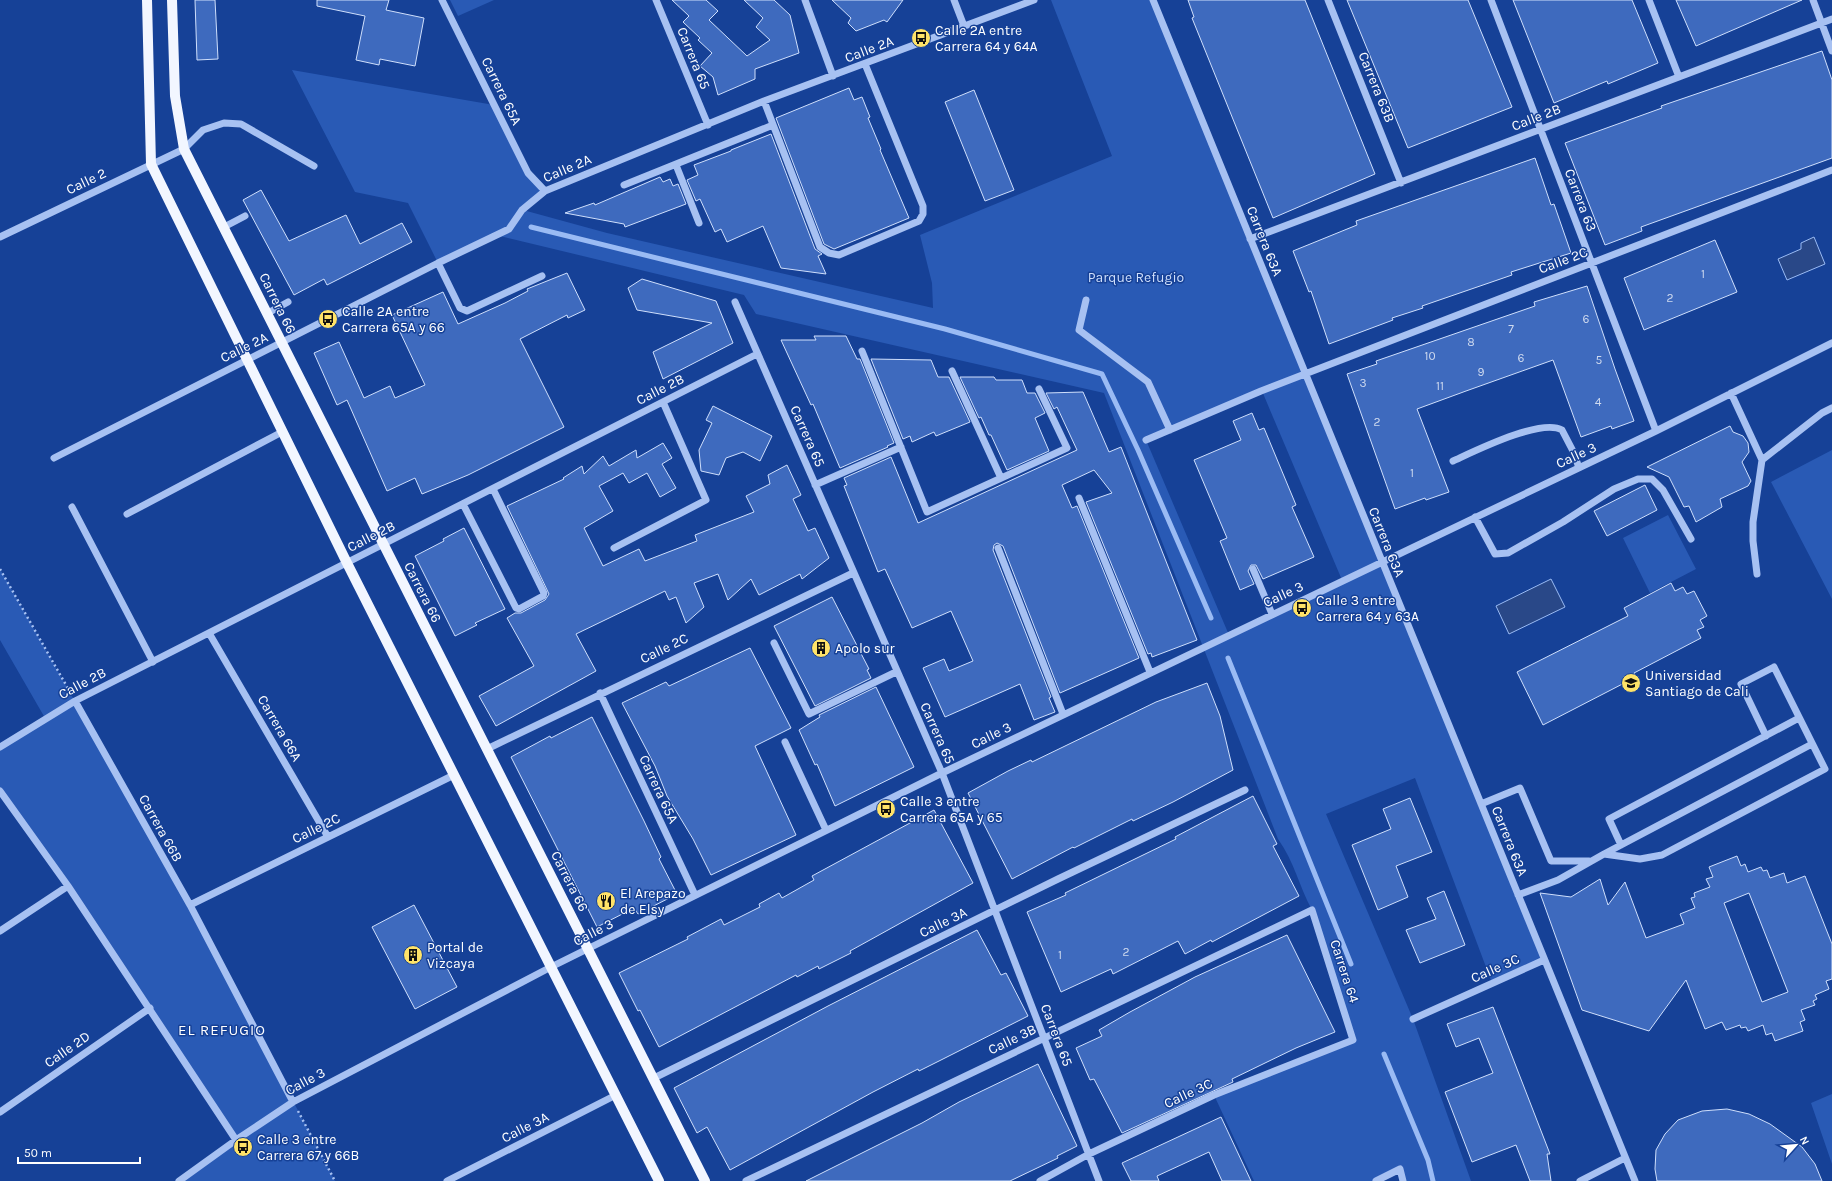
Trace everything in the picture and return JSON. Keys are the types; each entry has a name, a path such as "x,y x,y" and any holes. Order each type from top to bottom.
{"main road":[{"path":"147,0 151,164 347,563 659,1181"},
{"name":"Carrera 66","path":"172,0 175,96 184,149 705,1181"}],"street":[{"name":"Carrera 65A","path":"442,0 528,173 545,190"},
{"name":"Carrera 65","path":"656,0 708,125"},
{"path":"805,0 834,76"},
{"path":"954,0 964,26"},
{"name":"Calle 2A","path":"54,458 438,263 509,229 522,210 545,190 764,101 1034,0"},
{"name":"Carrera 63A","path":"1153,0 1304,374 1634,1181"},
{"name":"Carrera 63B","path":"1328,0 1401,183"},
{"name":"Carrera 63","path":"1491,0 1539,130 1656,431"},
{"path":"1649,0 1679,77"},
{"path":"1813,0 1832,51"},
{"name":"Calle 2B","path":"1250,239 1832,19"},
{"path":"764,101 820,247 829,253 839,255 919,221 923,214 923,206 865,64"},
{"path":"184,149 202,130 224,123 241,124 314,166"},
{"path":"624,184 676,165 773,125"},
{"name":"Calle 2","path":"0,237 184,149"},
{"path":"676,165 699,222"},
{"name":"Calle 2C","path":"1146,440 1304,374 1832,170"},
{"path":"224,227 245,216"},
{"path":"438,263 460,308 467,311 542,276"},
{"path":"1086,300 1079,330 1148,382 1170,430"},
{"path":"268,313 288,302"},
{"name":"Carrera 65","path":"735,302 896,672 942,773 1099,1181"},
{"name":"Calle 3","path":"179,1181 236,1140 293,1102 551,967 589,950 695,895 1063,714 1656,431 1832,343"},
{"path":"862,351 927,512 1067,448 1039,389"},
{"name":"Calle 2B","path":"0,747 75,701 757,354"},
{"path":"952,372 1001,478"},
{"path":"1731,393 1762,460 1753,535 1757,574"},
{"path":"614,548 706,500 663,402"},
{"path":"1762,460 1822,413 1832,408"},
{"path":"1453,461 1508,436 1550,427 1562,430 1574,453 1578,468"},
{"path":"127,514 282,432"},
{"path":"815,485 901,447"},
{"path":"1475,517 1495,554 1508,552 1563,522 1614,489 1638,479 1652,479 1663,490 1691,539"},
{"path":"462,504 516,608 519,609 543,596 544,593 493,489"},
{"path":"1079,498 1150,672"},
{"path":"72,507 153,662"},
{"path":"998,548 1063,714"},
{"path":"1253,569 1272,614"},
{"name":"Calle 2C","path":"487,749 853,573"},
{"name":"Carrera 66A","path":"209,633 328,837"},
{"path":"774,643 808,714 896,672"},
{"path":"1604,854 1640,859 1662,855 1825,769 1774,667 1741,684 1766,736"},
{"name":"Carrera 65A","path":"600,694 695,895"},
{"name":"Carrera 66B","path":"75,701 190,905 293,1102"},
{"path":"1621,844 1609,819 1800,718"},
{"path":"785,742 826,830"},
{"path":"1518,895 1558,880 1589,861 1812,744"},
{"name":"Calle 2C","path":"190,905 454,775"},
{"path":"1481,804 1520,788 1551,861 1589,861"},
{"name":"Calle 3A","path":"654,1078 1245,790"},
{"path":"0,791 68,886 236,1140"},
{"path":"0,932 68,886"},
{"name":"Calle 3B","path":"746,1181 1312,910"},
{"name":"Carrera 64","path":"1312,910 1353,1040"},
{"name":"Calle 3C","path":"1413,1019 1544,960"},
{"name":"Calle 2D","path":"0,1112 150,1008"},
{"name":"Calle 3C","path":"1040,1181 1089,1154 1214,1095 1353,1040"},
{"name":"Calle 3A","path":"447,1181 616,1096"},
{"path":"1580,1181 1625,1158"},
{"path":"1376,1181 1400,1169 1403,1181"}],"path":[{"path":"0,569 75,701"},
{"path":"293,1102 334,1181"}],"green space":[{"path":"450,0 494,0 458,16"},
{"name":"Parque Refugio","path":"1051,0 1153,0 1544,960 1492,983 1415,778 1326,814 1413,1019 1471,1181 1403,1181 1400,1170 1376,1181 1254,1181 1214,1095 1353,1040 1312,910 1284,847 1278,839 1104,393 756,314 744,295 496,235 438,263 408,203 355,192 292,70 494,105 528,173 545,191 523,210 607,233 933,308 932,283 920,235 1112,156","holes":["1262,391 1342,580 1229,635 1146,440"]},
{"path":"1832,450 1832,599 1771,482"},
{"path":"1668,515 1696,569 1650,593 1623,538"},
{"path":"0,569 190,905 335,1181 179,1181 236,1139 0,791 0,747 45,718 0,640"},
{"path":"1832,1094 1832,1164 1811,1103"}],"shaded area":[{"path":"1814,237 1825,264 1787,280 1778,259 1801,249 1801,243"},
{"path":"1551,579 1565,607 1509,634 1496,606"}],"building":[{"path":"195,0 215,0 218,59 197,60"},
{"path":"317,0 389,0 386,10 424,18 415,66 380,59 379,65 356,60 365,16 317,6"},
{"path":"672,0 706,0 718,11 709,20 747,56 770,40 756,27 763,18 744,0 774,0 790,15 799,53 755,69 755,79 718,95 713,77 700,66 712,53 698,40 700,38 683,22 689,16"},
{"path":"832,0 903,0 887,22 884,20 856,31 848,23 851,18"},
{"path":"1188,0 1305,0 1375,174 1273,218 1192,18 1194,17"},
{"path":"1347,0 1468,0 1512,107 1408,148"},
{"path":"1513,0 1632,0 1658,63 1608,84 1607,81 1554,103"},
{"path":"1676,0 1802,0 1696,46"},
{"path":"1822,51 1832,80 1832,158 1641,227 1642,231 1605,245 1565,143 1662,108 1661,106"},
{"path":"849,88 854,100 862,97 870,117 868,118 881,149 880,150 909,218 834,249 824,244 776,118"},
{"path":"974,90 1014,190 985,201 945,102"},
{"path":"771,134 815,249 822,254 818,256 826,274 781,268 763,226 727,242 721,229 715,232 700,199 696,201 687,180 698,175 694,165"},
{"path":"1535,158 1551,205 1554,204 1571,253 1511,272 1512,275 1422,306 1423,308 1392,318 1393,320 1329,344 1311,291 1309,292 1293,251 1357,225 1356,221"},
{"path":"660,177 663,182 670,179 673,186 678,184 686,204 625,227 624,224 565,213 594,203 595,205"},
{"path":"261,190 289,241 346,215 360,244 402,223 412,242 327,285 324,279 294,295 243,200"},
{"path":"1715,240 1737,292 1644,330 1624,278"},
{"path":"567,273 585,310 568,318 567,315 520,339 564,427 468,475 422,494 415,478 387,491 347,400 337,405 314,353 339,342 364,398 390,386 395,398 425,385 392,315 443,292 458,324 505,303 528,291 527,289"},
{"path":"642,279 716,301 733,343 663,379 653,352 712,323 637,310 628,288"},
{"path":"1587,286 1634,421 1612,429 1611,426 1581,437 1553,360 1417,409 1449,492 1426,500 1425,498 1395,509 1347,374 1377,364 1376,361 1535,306 1534,302"},
{"path":"814,336 846,336 857,359 860,359 894,443 840,468 813,404 811,405 781,340 816,340"},
{"path":"871,359 931,360 938,377 949,377 970,422 936,436 934,432 912,442 910,436 903,439"},
{"path":"960,377 994,377 996,380 1022,380 1027,393 1035,393 1045,413 1035,418 1049,451 1007,470 991,435 989,435 981,417 979,418"},
{"path":"1083,392 1109,452 1121,447 1197,640 1152,657 1151,653 1148,654 1086,502 1112,493 1094,470 1062,485 1072,508 1077,506 1139,658 1060,693 1003,546 997,543 994,545 993,550 1051,697 1049,698 1055,712 1034,720 1020,684 945,717 923,668 944,659 949,671 973,661 951,611 912,628 885,569 878,572 844,486 847,485 844,478 891,457 918,523 1077,450 1057,407 1054,409 1046,393"},
{"path":"713,406 772,436 760,461 743,452 726,458 719,475 701,471 699,450 712,423 706,420"},
{"path":"1252,413 1259,430 1264,428 1296,505 1292,507 1314,557 1263,579 1256,565 1251,565 1248,571 1254,584 1240,590 1220,541 1227,538 1194,460 1241,440 1233,421"},
{"path":"1730,426 1733,432 1743,436 1748,443 1749,452 1742,462 1751,481 1748,486 1720,499 1722,507 1696,522 1689,506 1684,507 1669,477 1647,467"},
{"path":"663,443 672,458 662,464 676,488 660,497 647,473 629,483 623,473 599,486 613,511 584,528 603,566 639,549 645,561 697,541 695,535 754,512 746,496 770,484 768,475 787,465 801,495 793,499 808,531 815,528 829,558 802,579 800,574 759,595 751,579 728,600 718,574 694,583 704,607 686,623 676,597 669,600 665,591 576,634 596,671 496,726 479,696 534,666 507,618 515,613 521,613 545,600 549,594 507,506 564,479 563,478 582,466 584,474 603,456 609,466 636,450 637,458"},
{"path":"1645,485 1657,510 1607,536 1594,511"},
{"path":"464,528 505,609 475,623 477,625 455,636 415,556 444,541 443,539"},
{"path":"1671,583 1675,591 1683,587 1687,594 1694,591 1707,616 1700,620 1704,627 1697,630 1701,638 1634,673 1636,677 1543,725 1517,672 1628,616 1624,608"},
{"name":"Apolo sur","path":"832,597 869,669 867,670 871,678 815,706 774,626"},
{"path":"750,648 791,728 755,746 796,835 711,875 693,839 667,796 655,766 622,703 666,682 669,686"},
{"path":"1207,683 1220,716 1233,770 1173,802 1133,821 1132,819 1074,848 1073,847 1012,879 968,793 1008,771 1031,760 1032,762 1156,702"},
{"path":"876,687 914,767 835,806 817,764 815,765 799,730 820,717 819,715"},
{"path":"592,717 644,821 661,857 659,859 677,894 638,914 634,908 597,927 511,757 550,736 551,738"},
{"path":"1253,796 1277,844 1273,846 1299,896 1212,942 1211,940 1185,954 1178,941 1113,974 1111,969 1061,992 1027,912 1066,895 1065,893 1176,839 1175,837"},
{"path":"1410,798 1432,852 1396,866 1408,897 1378,910 1352,845 1391,829 1383,809"},
{"path":"934,810 973,883 850,951 851,953 819,969 818,966 797,977 796,975 659,1047 640,1010 638,1011 619,973 688,939 687,937 721,919 724,925 760,907 759,904 779,893 782,898 814,880 812,876"},
{"path":"1737,856 1741,866 1745,864 1748,872 1761,867 1763,871 1767,870 1770,878 1784,873 1787,883 1805,876 1832,944 1832,979 1826,981 1829,989 1815,995 1817,999 1813,1001 1815,1005 1801,1010 1805,1020 1800,1022 1803,1031 1775,1041 1772,1033 1766,1035 1763,1025 1748,1031 1746,1027 1741,1028 1740,1025 1726,1030 1722,1022 1705,1029 1686,980 1649,1031 1582,1010 1540,893 1571,897 1600,879 1608,905 1625,882 1646,938 1684,924 1680,914 1695,908 1691,898 1695,897 1694,893 1710,887 1706,879 1713,877 1709,867","holes":["1749,893 1788,992 1762,1002 1724,903"]},
{"path":"1444,891 1465,945 1420,963 1406,930 1436,919 1427,898"},
{"name":"Portal de Vizcaya","path":"414,905 457,987 415,1009 372,927"},
{"path":"977,930 1001,975 1006,973 1028,1016 919,1071 918,1069 873,1092 730,1170 707,1127 697,1133 674,1088 828,1006"},
{"path":"1287,935 1335,1032 1296,1048 1232,1079 1233,1082 1122,1133 1094,1079 1090,1080 1076,1048 1102,1036 1099,1030 1195,977"},
{"path":"1493,1007 1550,1154 1547,1154 1551,1181 1530,1181 1516,1145 1472,1162 1445,1092 1493,1073 1479,1038 1456,1047 1447,1024"},
{"path":"1038,1064 1077,1146 1057,1156 1058,1158 1010,1181 806,1181 922,1123 959,1102"},
{"path":"1727,1109 1749,1114 1770,1124 1802,1147 1815,1164 1822,1181 1657,1181 1655,1169 1656,1150 1665,1134 1678,1120 1702,1111"},
{"path":"1221,1117 1251,1181 1222,1181 1209,1152 1157,1176 1159,1181 1131,1181 1122,1163"}],"waterway":[{"path":"531,227 945,329 1102,374 1138,450 1211,618"},
{"path":"1228,658 1351,964"},
{"path":"1384,1054 1428,1160 1433,1181"}],"place":[{"name":"Calle 2A entre Carrera 64 y 64A","path":"921,38"},
{"name":"Calle 2A entre Carrera 65A y 66","path":"328,319"},
{"name":"Calle 3 entre Carrera 64 y 63A","path":"1302,608"},
{"name":"Apolo sur","path":"821,648"},
{"name":"Universidad Santiago de Cali","path":"1631,683"},
{"name":"Calle 3 entre Carrera 65A y 65","path":"886,809"},
{"name":"El Arepazo de Elsy","path":"606,901"},
{"name":"Portal de Vizcaya","path":"413,955"},
{"name":"Calle 3 entre Carrera 67 y 66B","path":"243,1147"}],"district":[{"name":"EL REFUGIO","path":"222,1030"}]}
